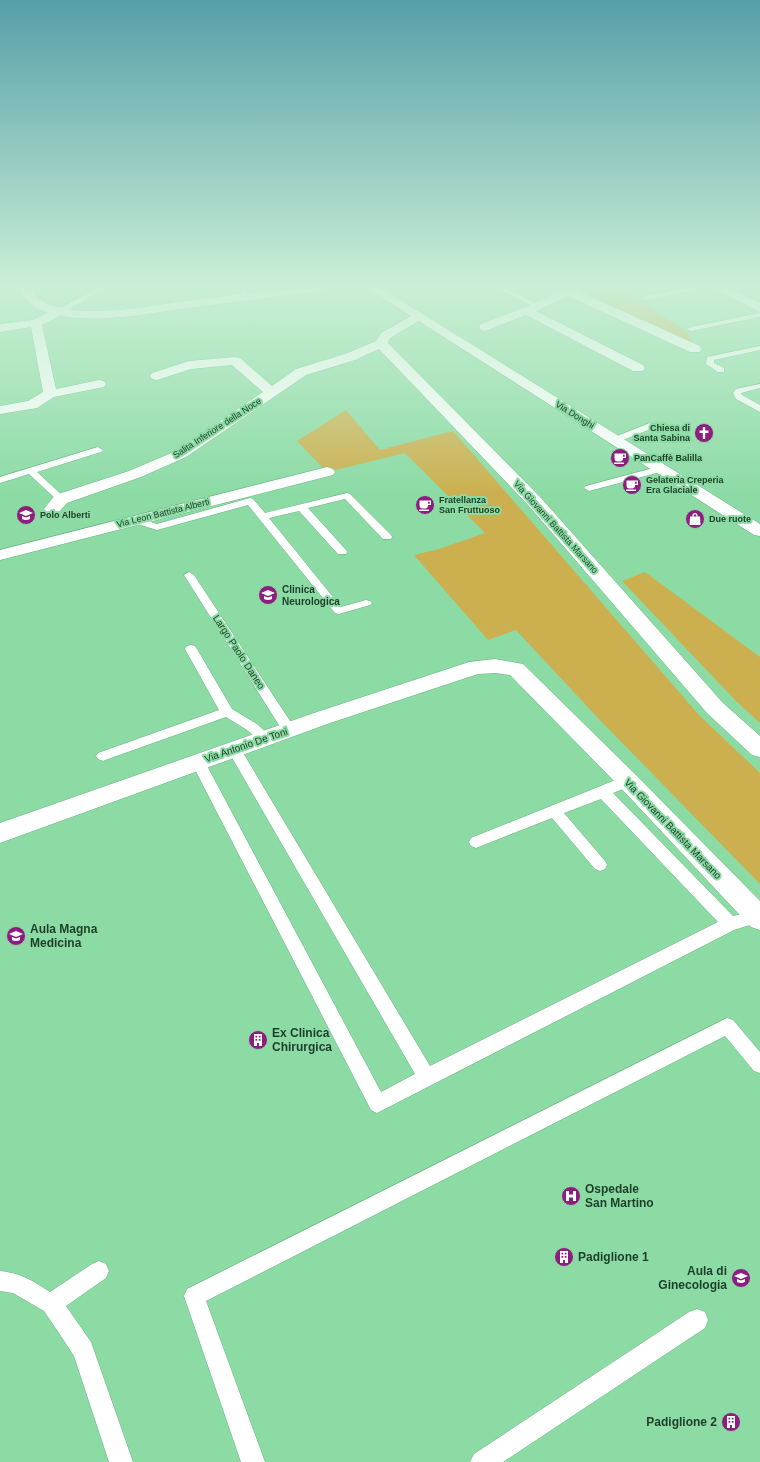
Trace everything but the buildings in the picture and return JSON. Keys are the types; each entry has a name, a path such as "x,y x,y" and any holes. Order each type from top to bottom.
{"street":[{"path":"43,356 50,394"},
{"name":"Salita Inferiore della Noce","path":"57,504 135,474 181,454 301,372 352,356"},
{"name":"Via Giovanni Battista Marsano","path":"393,356 535,502 715,708 760,749"},
{"name":"Via Donghi","path":"482,356 760,531"},
{"path":"617,356 638,368"},
{"path":"157,376 189,365 235,361 271,392"},
{"path":"0,410 32,405 50,394 99,384"},
{"name":"Via Leon Battista Alberti","path":"0,555 327,472"},
{"name":"Via Giovanni Battista Marsano","path":"495,666 516,669 628,781 759,919"},
{"name":"Via Antonio De Toni","path":"0,833 264,738 476,667 495,666"}],"lane":[{"path":"721,370 710,364 710,360 726,356"},
{"path":"760,386 739,391 737,393 740,397 760,410"},
{"path":"615,440 650,426"},
{"path":"0,480 98,450"},
{"path":"589,488 660,469"},
{"path":"31,470 57,504"},
{"path":"263,517 347,496 387,537"},
{"path":"135,520 157,527 250,501 339,611 366,603"},
{"path":"301,507 342,552"},
{"name":"Largo Paolo Daneo","path":"189,575 289,730"},
{"path":"191,649 227,712 252,727 264,738"},
{"path":"103,756 227,712"},
{"path":"234,749 427,1077"},
{"path":"198,762 377,1104 427,1077 730,924 759,919"},
{"path":"476,842 628,781"},
{"path":"603,792 730,924"},
{"path":"554,811 600,865"},
{"path":"253,1462 194,1296 726,1026 760,1065"},
{"path":"52,1304 99,1270"},
{"path":"0,1281 16,1283 52,1304 68,1325 83,1350 121,1462"},
{"path":"482,1462 697,1320"}],"shaded area":[{"path":"346,410 380,450 453,431 699,715 760,773 760,884 595,715 516,630 488,640 414,555 439,549 485,533 405,453 327,472 297,441"},
{"path":"645,572 760,657 760,723 736,701 622,581"}],"place":[{"name":"Chiesa di Santa Sabina","path":"704,433"},
{"name":"PanCaffè Balilla","path":"620,458"},
{"name":"Gelateria Creperia Era Glaciale","path":"632,485"},
{"name":"Fratellanza San Fruttuoso","path":"425,505"},
{"name":"Polo Alberti","path":"26,515"},
{"name":"Due ruote","path":"695,519"},
{"name":"Clinica Neurologica","path":"268,595"},
{"name":"Aula Magna Medicina","path":"16,936"},
{"name":"Ex Clinica Chirurgica","path":"258,1040"},
{"name":"Ospedale San Martino","path":"571,1196"},
{"name":"Padiglione 1","path":"564,1257"},
{"name":"Aula di Ginecologia","path":"741,1278"},
{"name":"Padiglione 2","path":"731,1422"}]}
